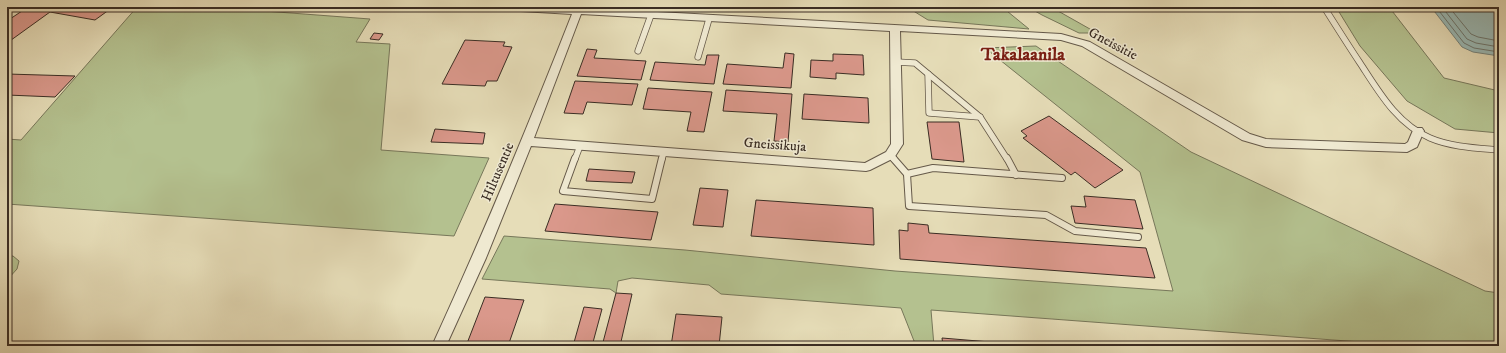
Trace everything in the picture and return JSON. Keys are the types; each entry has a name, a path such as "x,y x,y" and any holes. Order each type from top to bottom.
{"street":[{"name":"Gneissitie","path":"504,7 579,9 709,19 1062,37 1086,44 1246,137 1266,143 1406,148 1413,144 1418,131"},
{"name":"Hiltusentie","path":"439,346 479,258 527,142 579,9"},
{"path":"890,155 897,144 895,28"},
{"name":"Gneissikuja","path":"527,142 866,167 890,155"}],"lane":[{"path":"1324,7 1386,103 1402,120 1430,138 1455,145 1499,150"},
{"path":"638,51 651,15"},
{"path":"698,57 709,19"},
{"path":"896,62 915,63 980,117 1016,175"},
{"path":"928,74 928,114 980,117"},
{"path":"580,146 563,191 652,199 664,152"},
{"path":"890,155 907,174 909,206 1046,215 1075,231 1138,237"},
{"path":"907,174 933,168 1062,178"}],"green space":[{"path":"137,7 211,7 370,19 356,42 390,44 381,150 489,158 454,236 7,204 7,139 21,140"},
{"path":"907,7 1002,7 1029,29 928,20"},
{"path":"1028,7 1051,7 1097,33 1079,33"},
{"path":"1336,7 1389,7 1444,78 1499,91 1499,133 1455,129 1407,101 1360,46"},
{"path":"1036,46 1191,152 1485,291 1499,293 1499,346 1414,346 931,310 934,346 916,346 901,308 721,294 709,285 632,278 618,281 616,293 610,289 482,279 504,236 685,250 895,271 1173,291 1140,172 985,48"},
{"path":"7,256 13,256 19,261 17,269 7,280"}],"water":[{"path":"1431,7 1499,7 1499,56 1473,52 1462,47"}],"building":[{"path":"28,7 113,7 95,20 50,12 7,43 7,21"},
{"path":"374,33 383,34 379,40 370,39"},
{"path":"465,40 505,42 503,46 512,47 497,81 487,81 485,86 442,84"},
{"path":"587,49 597,50 594,58 646,61 641,80 577,76"},
{"path":"785,53 794,54 791,88 723,84 727,64 783,68"},
{"path":"833,54 863,55 864,75 836,73 836,79 810,77 811,60 833,61"},
{"path":"707,55 719,55 714,84 650,80 655,62 705,65"},
{"path":"7,74 75,76 55,97 7,95"},
{"path":"575,81 638,84 632,105 587,102 583,114 564,113"},
{"path":"648,88 712,92 704,132 687,131 691,112 643,109"},
{"path":"726,90 792,94 788,142 774,141 777,114 723,111"},
{"path":"804,94 868,98 869,123 802,119"},
{"path":"1049,116 1123,170 1095,188 1075,172 1071,175 1023,138 1027,136 1021,131"},
{"path":"927,122 959,122 964,162 932,159"},
{"path":"435,129 485,133 483,144 431,142"},
{"path":"589,169 635,172 632,183 586,181"},
{"path":"700,188 728,190 723,227 693,225"},
{"path":"1084,196 1135,200 1143,229 1075,223 1071,206 1086,207"},
{"path":"756,200 873,208 874,245 751,236"},
{"path":"555,204 658,212 651,240 545,231"},
{"path":"908,223 928,225 929,233 1146,248 1155,278 900,259 899,230 908,231"},
{"path":"616,293 632,294 620,346 602,346"},
{"path":"485,297 524,300 508,346 466,346"},
{"path":"584,307 602,309 592,346 573,346"},
{"path":"676,314 722,317 719,346 671,346"},
{"path":"942,338 1026,345 1026,346 943,346"}],"district":[{"name":"Takalaanila","path":"1023,55"}]}
